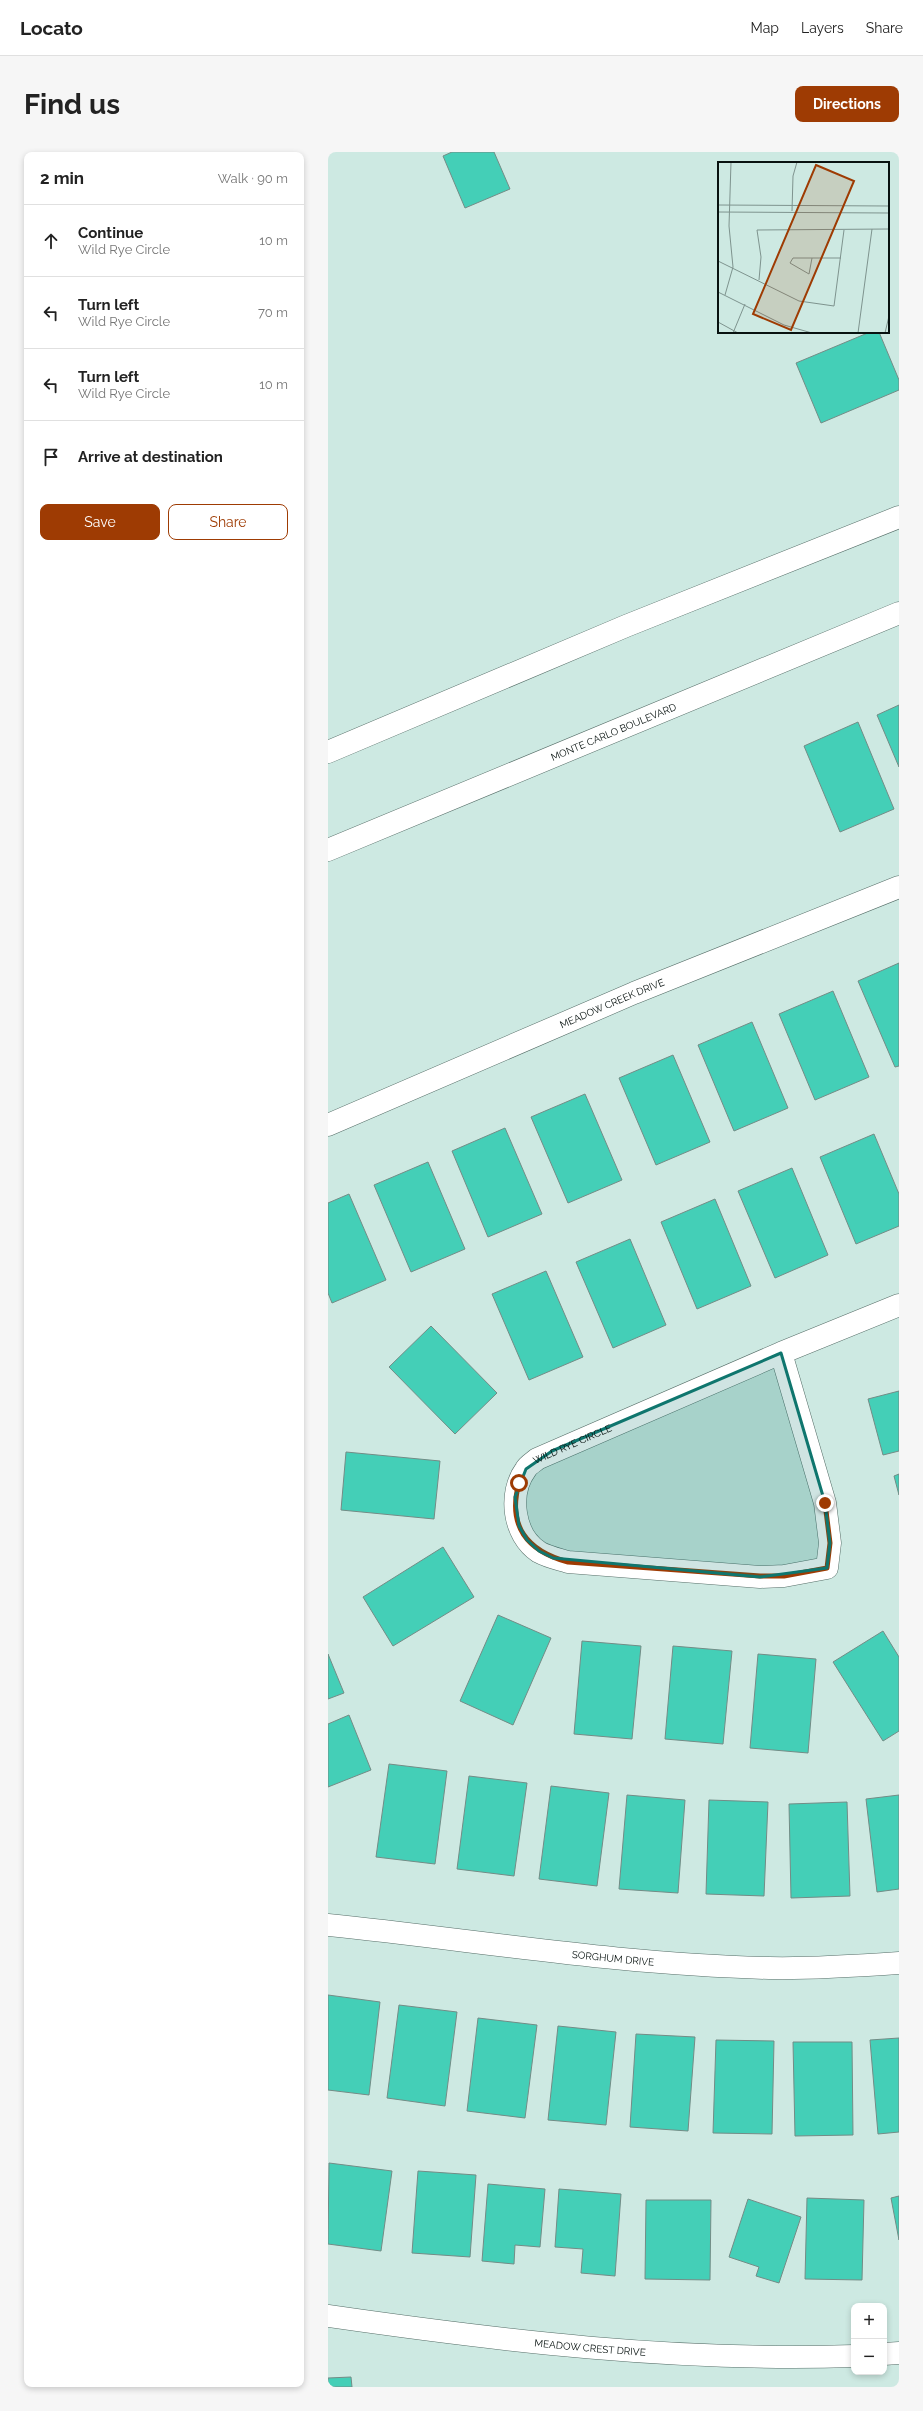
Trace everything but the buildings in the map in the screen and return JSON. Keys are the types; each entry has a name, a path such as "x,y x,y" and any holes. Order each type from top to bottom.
{"street":[{"path":"328,752 626,626 899,517"},
{"name":"MONTE CARLO BOULEVARD","path":"328,850 899,613"},
{"name":"MEADOW CREEK DRIVE","path":"328,1125 634,993 899,887"},
{"name":"WILD RYE CIRCLE","path":"781,1353 825,1503 830,1543 827,1568 784,1576 760,1576 568,1562 539,1551 527,1540 519,1526 515,1497 526,1468 537,1459 781,1353 899,1305"},
{"name":"SORGHUM DRIVE","path":"328,1925 562,1953 697,1965 770,1968 899,1963"},
{"name":"MEADOW CREST DRIVE","path":"328,2316 504,2339 661,2352 754,2356 851,2356"},
{"path":"887,2354 899,2353"}],"highlighted area":[{"path":"781,1353 825,1503 830,1543 827,1568 760,1577 553,1558 539,1551 527,1540 519,1526 515,1497 526,1469 552,1451"}],"route":[{"path":"519,1483 515,1497 515,1510 519,1526 527,1540 539,1551 553,1558 568,1562 760,1576 784,1576 827,1568 830,1543 829,1522 825,1503"}]}
